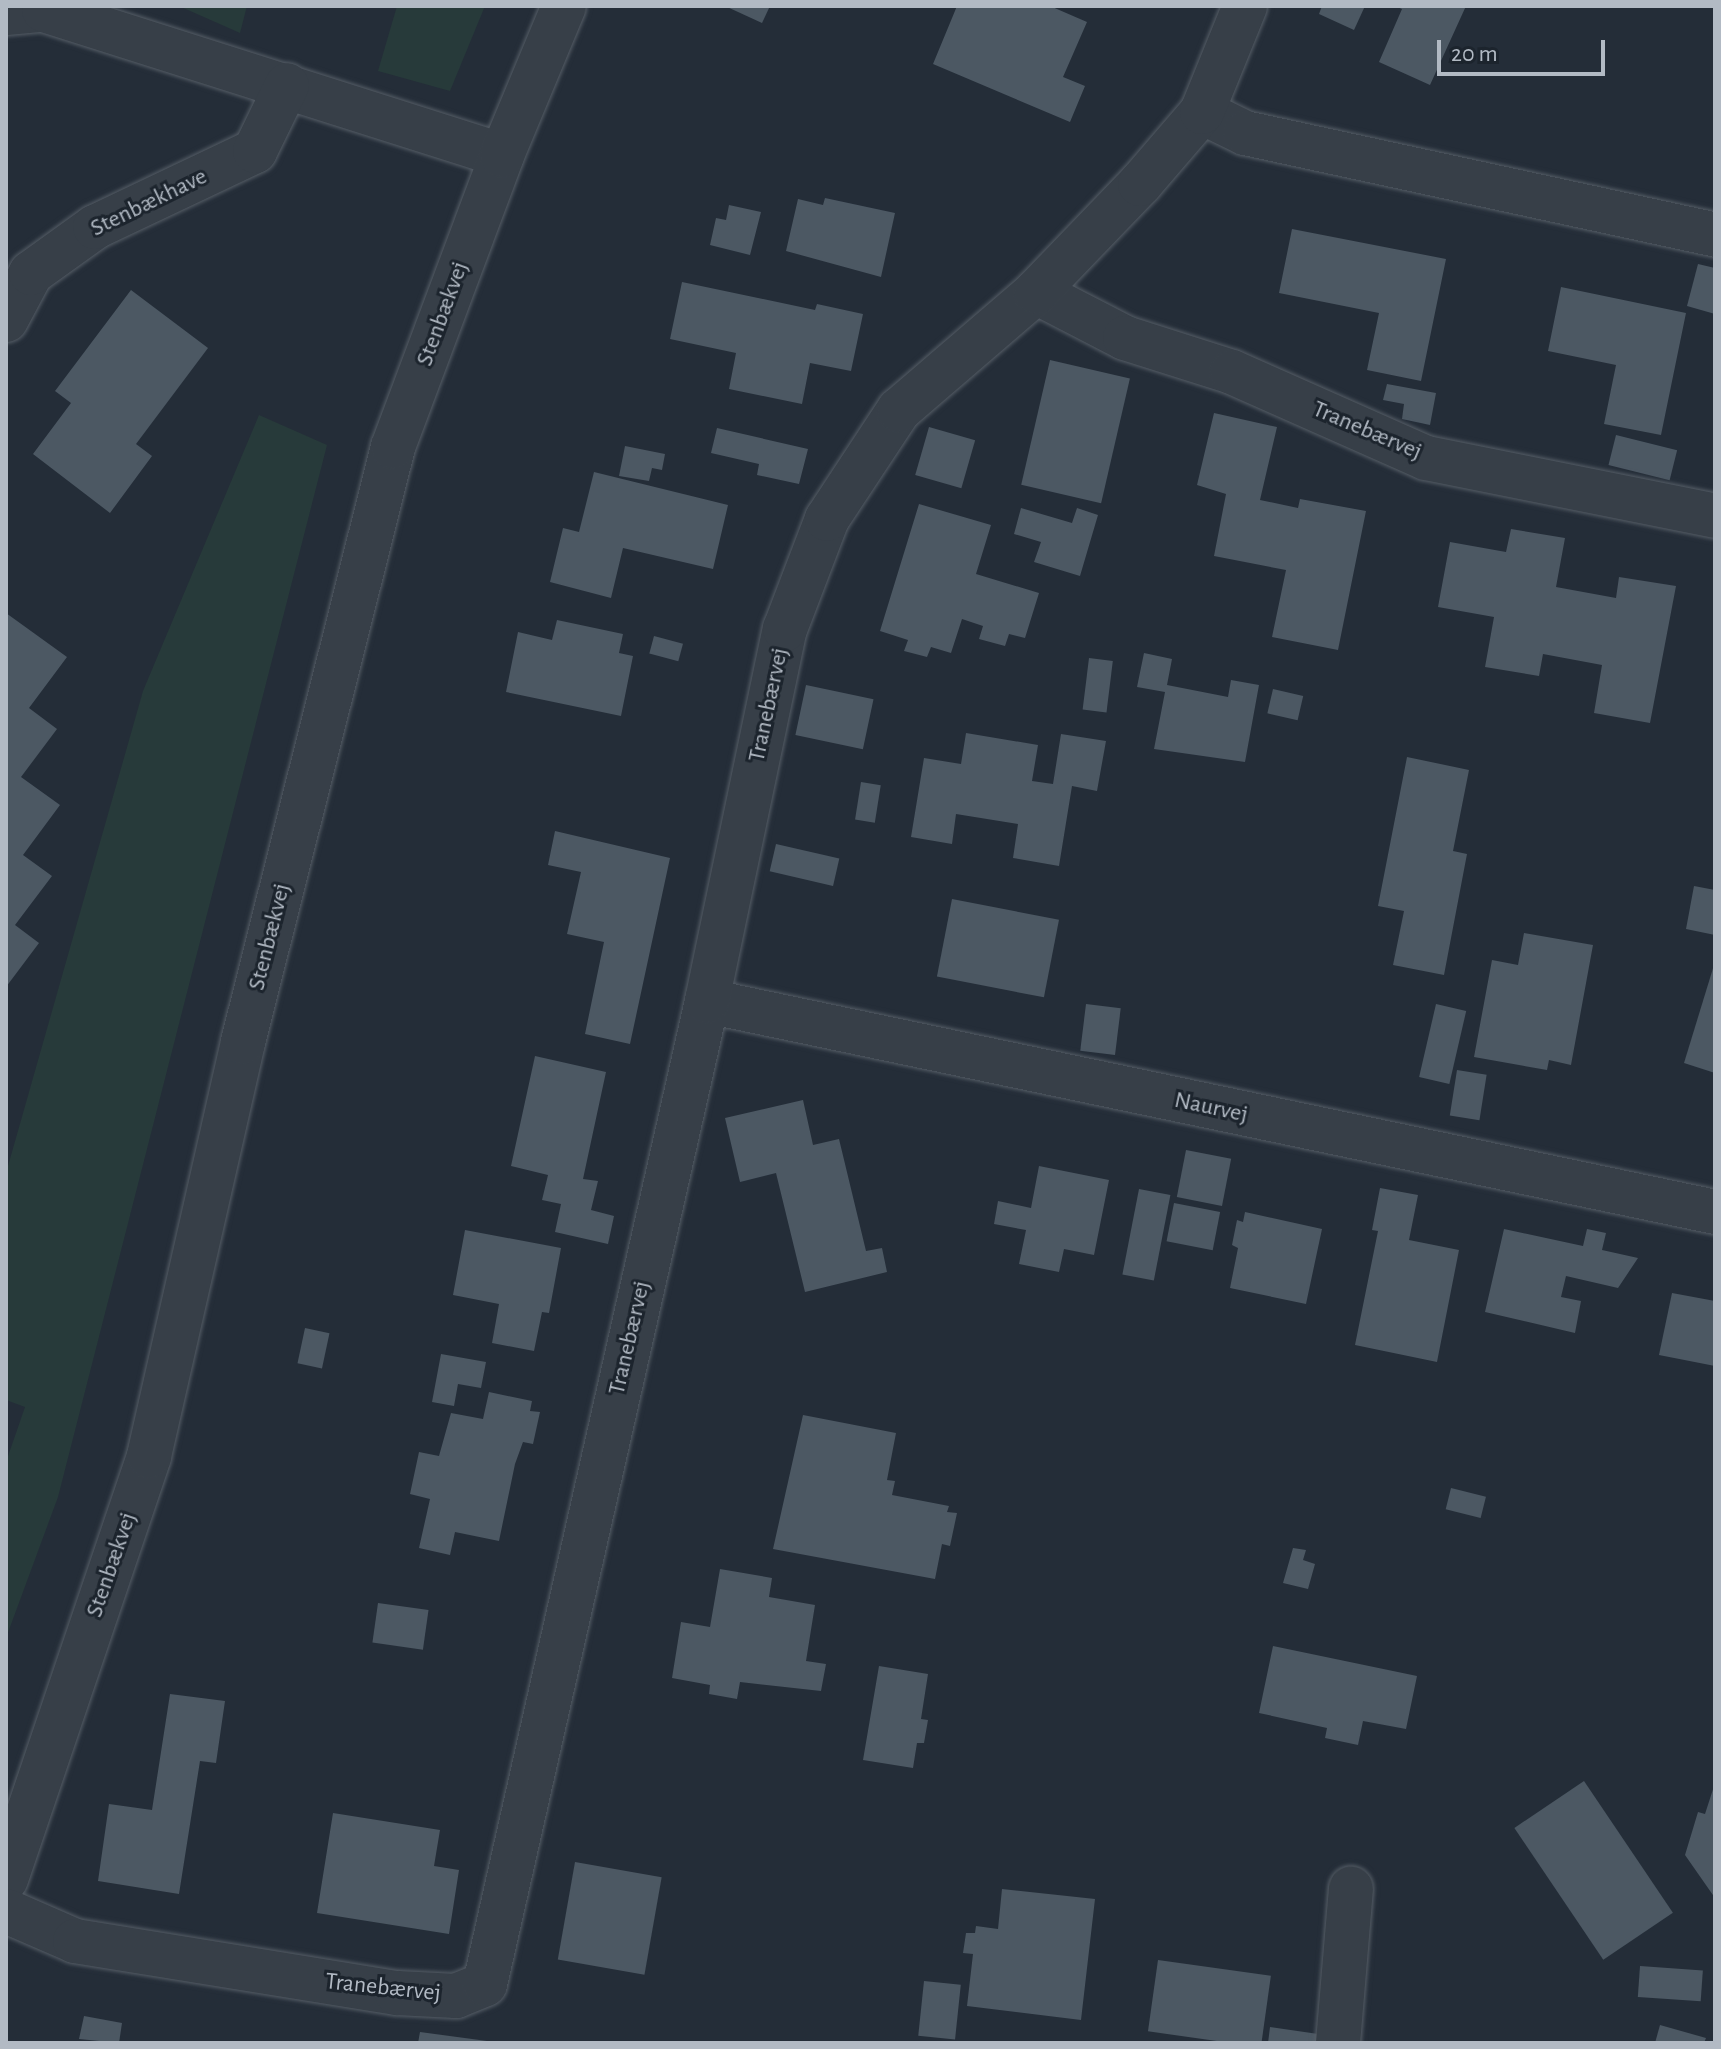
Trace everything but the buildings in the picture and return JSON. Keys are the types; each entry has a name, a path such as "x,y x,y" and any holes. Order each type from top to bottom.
{"street":[{"name":"Stenbækvej","path":"6,1879 149,1456 237,1068 393,447 502,155 564,6"},
{"name":"Tranebærvej","path":"6,1911 75,1941 408,1995 456,1996 485,1984 707,1001 785,629 827,519 899,410 1036,292 1202,112 1245,6"},
{"path":"6,13 44,10 502,155"},
{"name":"Stenbækhave","path":"6,320 31,273 95,227 255,151 287,85"},
{"path":"1202,112 1245,133 1715,235"},
{"name":"Tranebærvej","path":"1036,292 1125,338 1232,372 1426,458 1715,516"},
{"name":"Naurvej","path":"707,1001 1715,1212"},
{"path":"1338,2043 1351,1889"}],"shaded area":[{"path":"179,6 247,6 240,33"},
{"path":"397,6 485,6 450,91 378,71"},
{"path":"259,415 327,445 58,1497 6,1638 6,1462 25,1407 6,1400 6,1173 143,691"}]}
